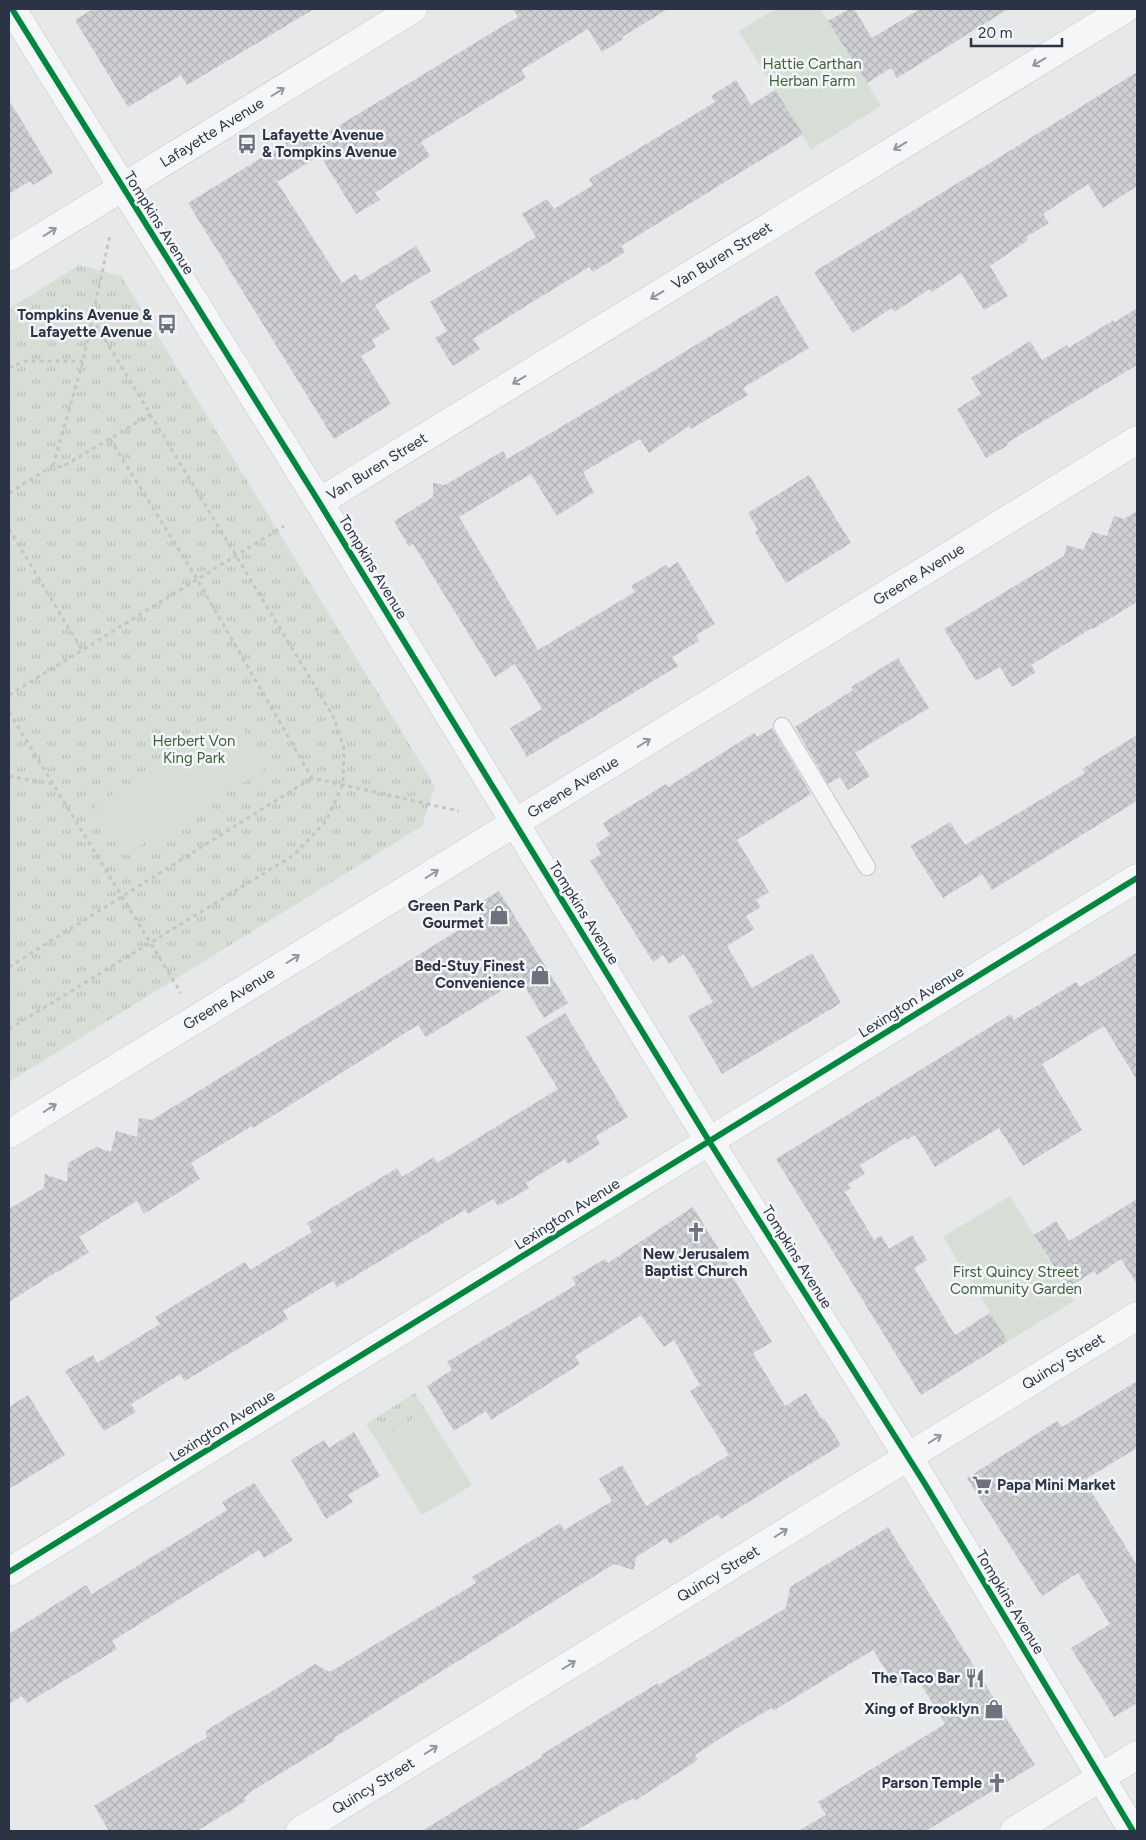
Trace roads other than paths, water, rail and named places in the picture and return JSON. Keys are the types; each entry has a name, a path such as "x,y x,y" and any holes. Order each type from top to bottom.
{"street":[{"name":"Tompkins Avenue","path":"12,9 318,502 709,1141 908,1456 1133,1831"},
{"name":"Lafayette Avenue","path":"9,257 413,9"},
{"name":"Van Buren Street","path":"318,502 1126,9"},
{"name":"Greene Avenue","path":"9,1134 1137,440"},
{"name":"Lexington Avenue","path":"9,1572 1137,878"},
{"name":"Quincy Street","path":"300,1831 1137,1316"},
{"path":"1014,1831 1137,1756"}],"lane":[{"path":"782,726 867,867"}],"place":[{"name":"Lafayette Avenue & Tompkins Avenue","path":"247,144"},
{"name":"Tompkins Avenue & Lafayette Avenue","path":"167,324"},
{"name":"Green Park Gourmet","path":"499,915"},
{"name":"Bed-Stuy Finest Convenience","path":"540,975"},
{"name":"New Jerusalem Baptist Church","path":"696,1232"},
{"name":"Papa Mini Market","path":"982,1485"},
{"name":"The Taco Bar","path":"975,1678"},
{"name":"Xing of Brooklyn","path":"994,1709"},
{"name":"Parson Temple","path":"997,1783"}],"park label":[{"name":"Hattie Carthan Herban Farm","path":"812,72"},
{"name":"Herbert Von King Park","path":"194,750"},
{"name":"First Quincy Street Community Garden","path":"1016,1280"}]}
